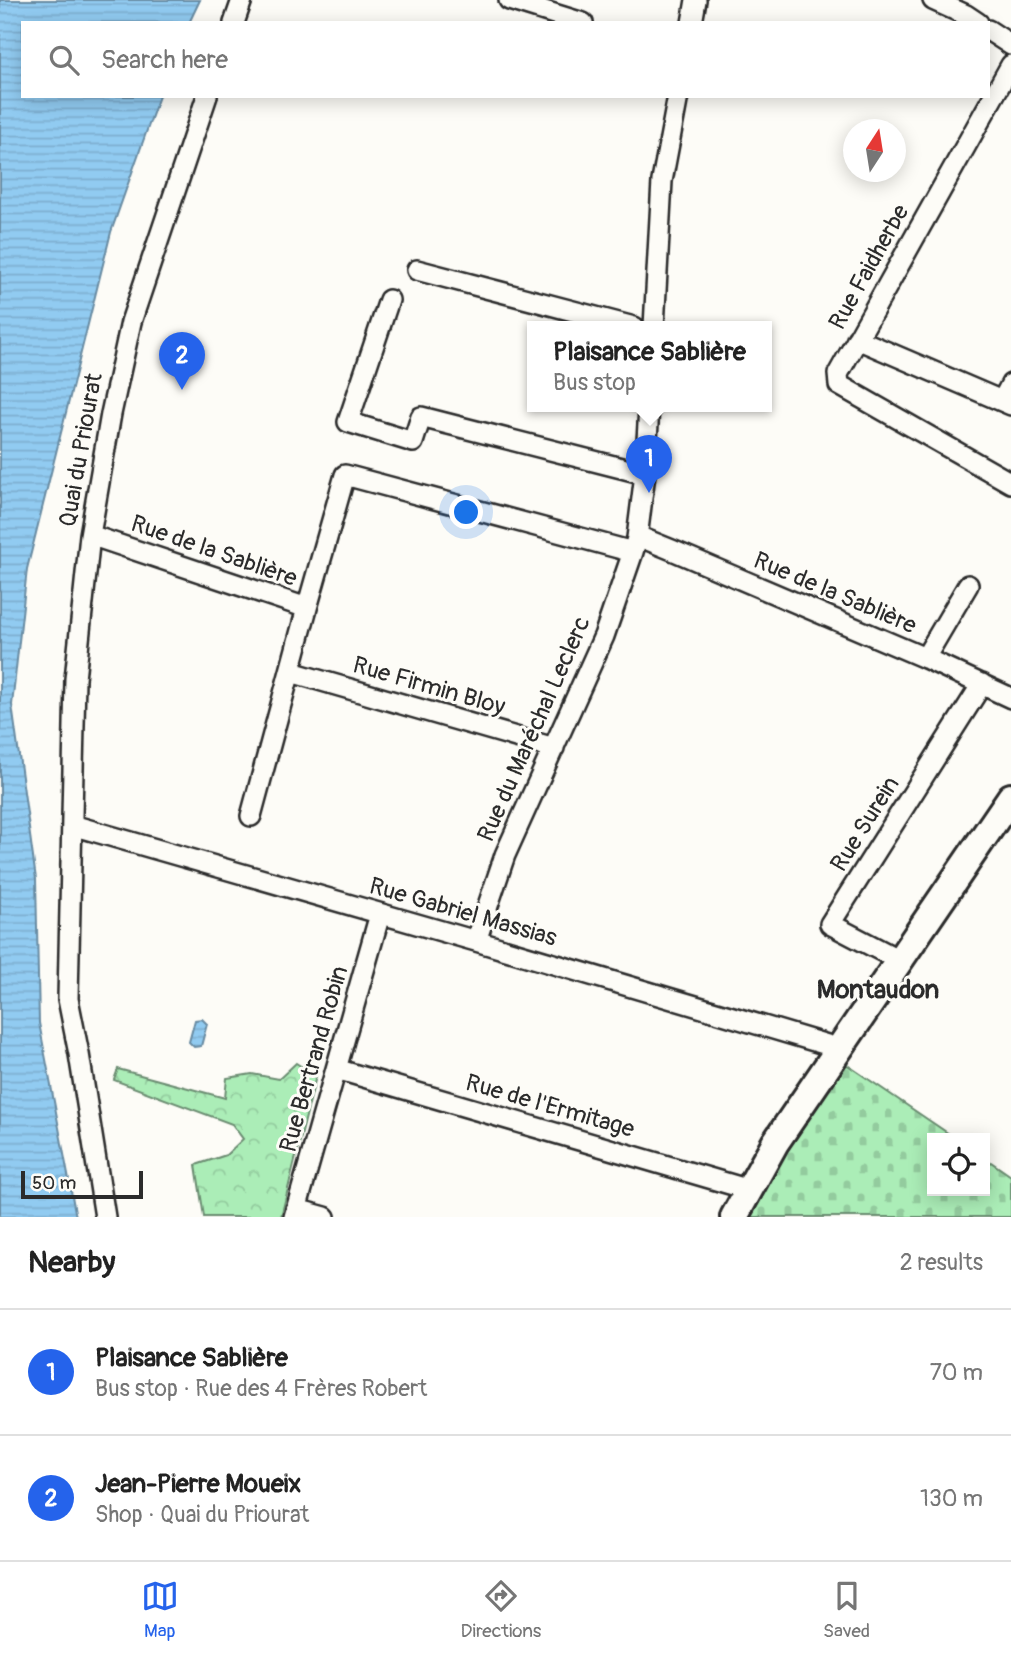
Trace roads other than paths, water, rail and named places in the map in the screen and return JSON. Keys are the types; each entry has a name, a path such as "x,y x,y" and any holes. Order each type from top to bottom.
{"main road":[{"path":"734,1217 775,1143 1011,797"}],"street":[{"path":"235,21 242,0"},
{"path":"509,0 577,21"},
{"path":"692,21 695,0"},
{"path":"933,0 975,21"},
{"path":"990,31 1011,45"},
{"name":"Rue Faidherbe","path":"1011,65 838,374 839,385 1011,482"},
{"name":"Quai du Priourat","path":"105,1217 68,999 75,679 90,535 111,414 131,322 205,98"},
{"path":"654,321 662,181 678,98"},
{"path":"417,270 611,321"},
{"path":"389,300 348,422 413,442 421,418 645,474"},
{"path":"857,339 1006,403 1011,384"},
{"name":"Rue du Maréchal Leclerc","path":"476,941 505,855 604,636 635,545 645,474 649,412"},
{"name":"Rue de la Sablière","path":"90,535 307,608 345,475 635,545 672,550 925,658 1011,698"},
{"path":"925,658 968,584"},
{"path":"251,816 307,608"},
{"name":"Rue Firmin Bloy","path":"291,672 554,748"},
{"name":"Rue Surein","path":"899,960 831,924 982,684"},
{"name":"Rue Gabriel Massias","path":"72,825 841,1049"},
{"name":"Rue Bertrand Robin","path":"295,1213 380,914"},
{"name":"Rue de l'Ermitage","path":"336,1069 750,1190"},
{"path":"295,1213 325,1217"}],"water":[{"path":"0,0 200,0 190,21 21,21 21,98 158,98 111,232 27,569 12,705 36,879 39,1023 76,1217 0,1217"},
{"path":"202,1019 207,1024 201,1046 194,1047 189,1042 195,1020"}],"place":[{"name":"Jean-Pierre Moueix","path":"182,390"},
{"name":"Plaisance Sablière","path":"649,493"}],"district":[{"name":"Montaudon","path":"878,990"}]}
